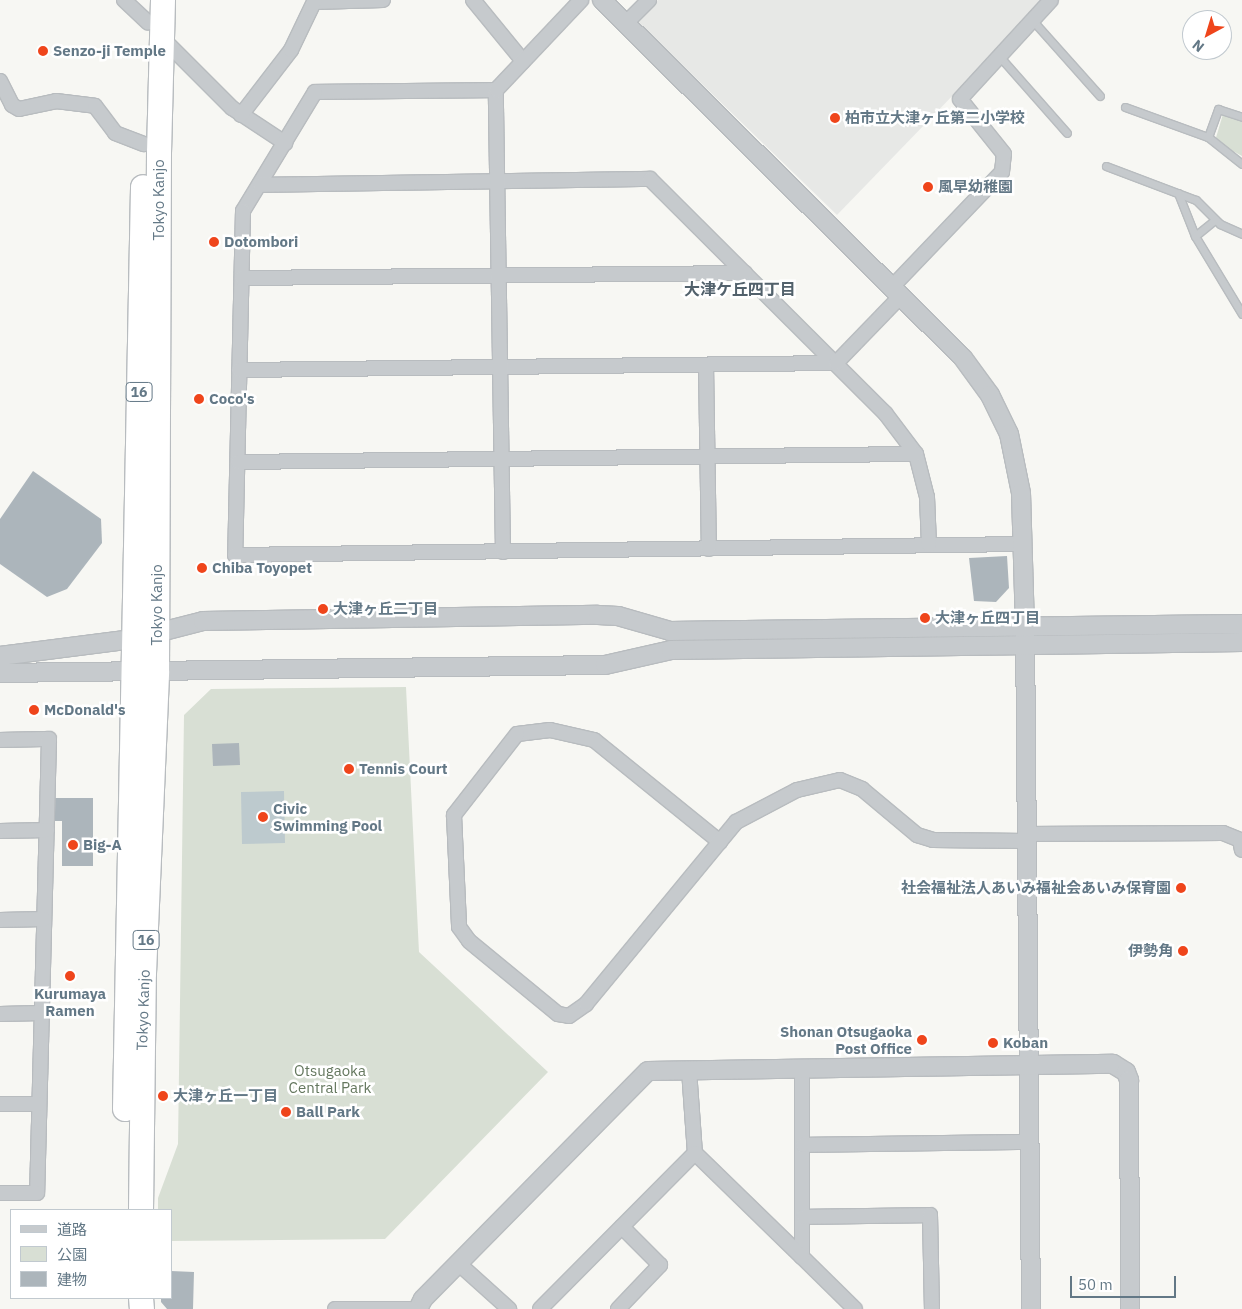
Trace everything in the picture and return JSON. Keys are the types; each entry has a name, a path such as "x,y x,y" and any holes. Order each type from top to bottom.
{"highway":[{"name":"Tokyo Kanjo","path":"125,1209 125,990 144,144 152,20 163,0"},
{"name":"Tokyo Kanjo","path":"141,1209 144,973 157,671 152,20"}],"street":[{"path":"124,0 152,20 196,75 241,115 285,143"},
{"path":"241,115 291,50 314,1 383,0"},
{"path":"473,0 523,61"},
{"path":"503,552 496,90 581,0"},
{"path":"602,0 897,291 968,364 1001,415 1018,472 1025,627 1028,1066 1032,1309"},
{"path":"625,24 649,0"},
{"path":"239,370 836,363 1002,172 1004,154 960,99 1034,22 1051,0"},
{"path":"0,81 12,105 19,109 56,101 94,106 115,133 144,144"},
{"path":"496,90 315,92 243,211 235,555 1022,544"},
{"path":"260,185 498,183 650,179 886,412 916,454 927,497 929,546"},
{"path":"242,278 499,277 745,273"},
{"path":"706,365 708,549"},
{"path":"238,462 916,454"},
{"path":"0,656 133,639 204,621 598,615 618,616 670,631 1242,624"},
{"path":"0,673 605,665 671,650 1024,647 1242,642"},
{"path":"720,842 594,740 550,730 517,734 454,815 459,927 468,941 558,1014 570,1016 586,1004 720,842 744,816 797,790 840,780 862,789 917,835 934,840 1223,832 1240,840 1242,850"},
{"path":"0,740 50,739 37,1193 0,1193"},
{"path":"0,831 47,830"},
{"path":"0,920 44,919"},
{"path":"0,1014 41,1013"},
{"path":"418,1309 458,1263 648,1071 1113,1064 1126,1072 1130,1309"},
{"path":"802,1069 804,1217 802,1257"},
{"path":"689,1070 695,1153 855,1309"},
{"path":"0,1104 40,1104"},
{"path":"803,1145 1029,1142"},
{"path":"540,1309 695,1153"},
{"path":"804,1217 930,1215 932,1309"},
{"path":"618,1309 660,1265 622,1227"},
{"path":"458,1263 509,1309"},
{"path":"334,1309 410,1309"}],"lane":[{"path":"1034,22 1100,96"},
{"path":"1000,57 1066,133"},
{"path":"1125,107 1208,137 1242,164"},
{"path":"1208,137 1218,109 1242,117"},
{"path":"1106,166 1196,200 1215,220 1242,234"},
{"path":"1178,193 1195,236 1242,314"},
{"path":"1195,236 1215,220"}],"shaded area":[{"name":"柏市立大津ヶ丘第二小学校","path":"658,0 1045,0 837,215 637,21"},
{"name":"Civic Swimming Pool","path":"284,791 285,843 242,844 241,792"}],"green space":[{"path":"1223,114 1242,120 1242,156 1215,141"},
{"name":"Otsugaoka Central Park","path":"406,687 419,952 548,1072 385,1239 172,1241 172,1209 158,1209 158,1198 178,1144 184,715 211,689"}],"building":[{"path":"33,471 101,519 102,543 67,589 47,597 0,564 0,519"},
{"path":"1007,556 1009,588 996,602 974,601 969,558"},
{"path":"239,743 240,765 213,766 212,744"},
{"path":"55,798 93,798 93,866 62,866 62,821 55,821"},
{"path":"172,1271 194,1272 193,1309 167,1309 161,1302 161,1299 172,1299"}],"place":[{"name":"Senzo-ji Temple","path":"43,51"},
{"name":"柏市立大津ヶ丘第二小学校","path":"835,118"},
{"name":"風早幼稚園","path":"928,187"},
{"name":"Dotombori","path":"214,242"},
{"name":"Coco's","path":"199,399"},
{"name":"Chiba Toyopet","path":"202,568"},
{"name":"大津ヶ丘二丁目","path":"323,609"},
{"name":"大津ヶ丘四丁目","path":"925,618"},
{"name":"McDonald's","path":"34,710"},
{"name":"Tennis Court","path":"349,769"},
{"name":"Civic Swimming Pool","path":"263,817"},
{"name":"Big-A","path":"73,845"},
{"name":"社会福祉法人あいみ福祉会あいみ保育園","path":"1181,888"},
{"name":"伊勢角","path":"1183,951"},
{"name":"Kurumaya Ramen","path":"70,976"},
{"name":"Shonan Otsugaoka Post Office","path":"922,1040"},
{"name":"Koban","path":"993,1043"},
{"name":"大津ヶ丘一丁目","path":"163,1096"},
{"name":"Ball Park","path":"286,1112"}],"district":[{"name":"大津ケ丘四丁目","path":"740,289"}]}
